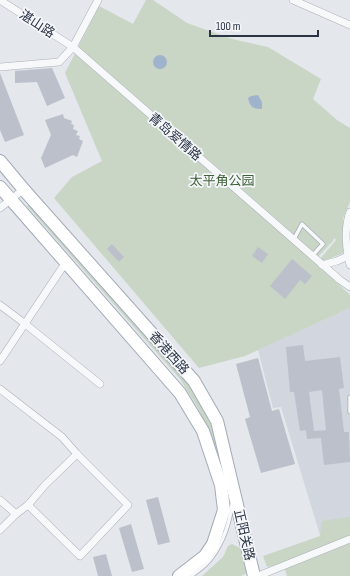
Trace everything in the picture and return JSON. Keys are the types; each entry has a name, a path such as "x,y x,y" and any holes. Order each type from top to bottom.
{"main road":[{"name":"香港西路","path":"0,161 194,381 217,421 234,494"},
{"name":"香港西路","path":"0,187 180,393 203,431 221,485 224,510 213,544 205,556 179,576"},
{"name":"正阳关路","path":"234,494 254,576"}],"street":[{"name":"湛山路","path":"0,0 73,47"},
{"path":"0,67 59,62 73,47 98,0"},
{"path":"296,1 350,25"},
{"name":"青岛爱情路","path":"73,47 294,241 350,287"},
{"path":"0,208 24,189"},
{"path":"350,212 346,221 350,265"},
{"path":"322,265 338,261 348,256"},
{"path":"0,361 66,262"},
{"path":"0,305 100,384"},
{"path":"0,389 62,437 128,505 80,556 28,505"},
{"path":"0,530 16,514 28,505 45,485 77,454"},
{"path":"0,500 16,514"},
{"path":"258,576 350,539"}],"lane":[{"path":"294,241 302,224 323,244 312,256"},
{"path":"350,397 350,412"},
{"name":"香港西路","path":"191,576 207,563 219,548 229,524 234,494"}],"shaded area":[{"path":"350,308 350,535 323,545 281,407 273,408 258,350"}],"green space":[{"name":"太平角公园","path":"146,0 153,0 187,23 232,39 268,47 321,79 313,99 337,120 350,128 350,202 343,218 343,253 324,261 320,259 336,240 334,238 333,241 314,261 350,295 350,308 245,356 199,368 54,198 72,177 102,161 65,73 99,6 133,24"},
{"path":"31,202 183,375 202,406 217,438 224,463 220,465 212,439 198,408 180,379 27,206"},
{"path":"350,517 350,576 287,576 283,563 267,567 263,556 320,536 322,521"},
{"path":"232,544 240,548 247,573 241,576 202,576 223,557 228,546"}],"water":[{"path":"157,55 163,55 167,59 167,65 163,69 157,69 153,65 153,59"},
{"path":"258,95 262,102 262,109 252,107 248,98"}],"building":[{"path":"52,68 65,98 47,106 37,82 15,83 15,71"},
{"path":"0,73 24,135 5,142 0,130"},
{"path":"63,114 64,118 72,121 71,124 74,125 73,129 78,131 76,135 80,136 79,139 83,141 77,157 73,155 45,168 41,158 51,135 45,120"},
{"path":"112,244 124,257 119,262 107,249"},
{"path":"258,247 268,254 262,263 252,256"},
{"path":"292,259 312,276 305,284 300,280 285,299 270,286"},
{"path":"303,345 305,361 340,357 344,388 339,389 344,432 349,432 350,462 324,465 321,438 307,439 306,430 300,431 294,392 290,392 286,347","holes":["322,390 326,430 314,431 309,392"]},
{"path":"258,358 272,411 279,409 295,464 261,473 245,419 250,417 236,364"},
{"path":"158,497 170,542 158,545 146,500"},
{"path":"131,524 144,569 132,572 119,528"},
{"path":"106,554 112,576 98,576 93,557"}]}
